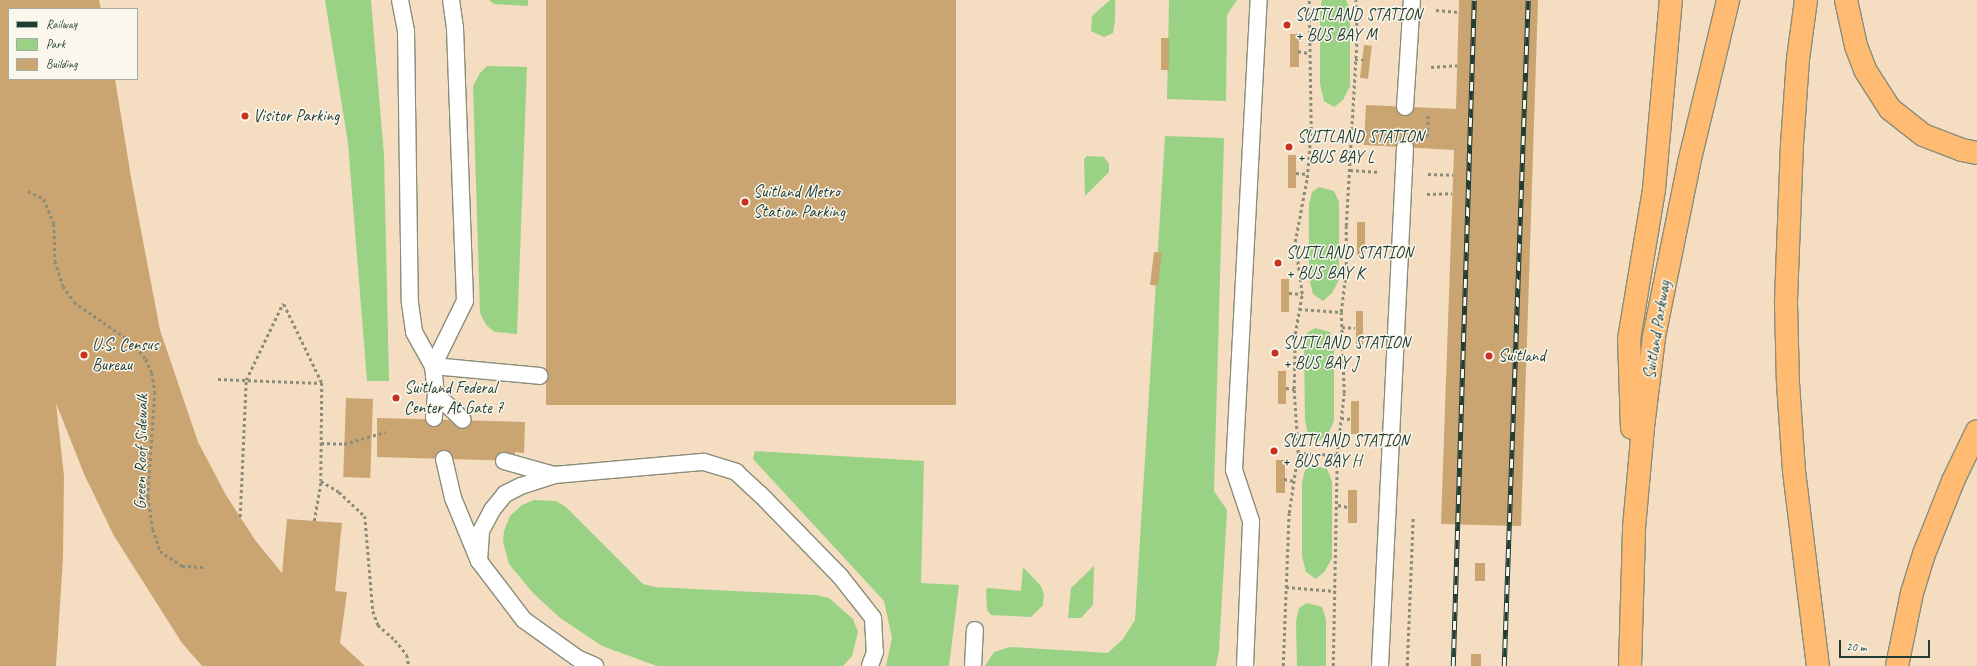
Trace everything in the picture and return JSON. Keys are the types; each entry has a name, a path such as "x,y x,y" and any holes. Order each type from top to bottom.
{"highway":[{"path":"1634,528 1629,339 1657,168 1671,0"},
{"name":"Suitland Parkway","path":"1630,666 1634,528 1643,427 1658,315 1688,163 1728,0"},
{"path":"1806,0 1798,59 1787,227 1787,367 1802,551 1818,666"},
{"path":"1846,0 1856,46 1865,70 1890,108 1923,135 1962,150 1977,153"},
{"path":"1897,666 1912,593 1924,554 1953,481 1977,431"}],"lane":[{"path":"400,0 406,32 410,303 414,332 433,366 436,394 434,418"},
{"path":"433,366 465,301 455,28 451,0"},
{"path":"1245,666 1251,521 1234,470 1259,0"},
{"path":"1405,107 1412,0"},
{"path":"1380,666 1405,148"},
{"path":"433,366 540,376"},
{"path":"436,394 463,420"},
{"path":"444,460 452,498 479,560 524,620 577,658 596,666"},
{"path":"504,461 554,474"},
{"path":"479,560 482,531 492,510 505,494 554,474 704,462 736,472 760,494 840,576 873,618 875,652 870,666"},
{"path":"973,666 975,630"}],"path":[{"path":"1283,666 1289,512 1298,453 1294,389 1295,334 1302,294 1295,242 1307,174 1311,130 1308,53 1309,0"},
{"path":"1333,666 1338,505 1337,455 1344,393 1341,312 1346,271 1346,226 1356,60 1356,0"},
{"path":"1432,9 1459,12"},
{"path":"1298,51 1308,53"},
{"path":"1356,60 1364,60"},
{"path":"1430,67 1457,65"},
{"path":"1350,170 1382,172"},
{"path":"1296,173 1307,174"},
{"path":"1425,173 1453,175"},
{"name":"Green Roof Sidewalk","path":"28,191 44,198 54,224 55,262 63,286 74,302 132,342 146,359 152,373 155,392 148,497 153,529 160,551 182,566 203,567"},
{"path":"1424,194 1452,193"},
{"path":"1289,293 1302,294"},
{"path":"240,517 246,380 283,303 322,383 321,480 314,521"},
{"path":"1299,309 1341,312"},
{"path":"1342,327 1355,328"},
{"path":"218,379 322,383"},
{"path":"1286,388 1294,389"},
{"path":"1341,418 1350,419"},
{"path":"321,443 344,444 385,432"},
{"path":"1298,453 1337,455"},
{"path":"1284,479 1294,481"},
{"path":"321,480 339,492 365,516 373,611 378,625 395,640 407,655 409,666"},
{"path":"1338,505 1348,507"},
{"path":"1286,587 1336,591"}],"green space":[{"path":"325,0 371,0 384,155 389,381 367,381 348,143"},
{"path":"489,0 528,0 528,6 494,4"},
{"path":"1110,0 1115,0 1115,21 1113,33 1104,37 1091,31 1092,16"},
{"path":"1169,0 1237,0 1227,15 1226,101 1167,99"},
{"path":"1322,0 1346,0 1350,9 1350,86 1343,100 1334,107 1324,101 1320,84 1320,11"},
{"path":"487,66 527,67 517,334 495,332 486,325 480,313 473,86 480,73"},
{"path":"1165,136 1224,138 1214,491 1227,510 1219,650 1216,666 985,666 994,652 1010,647 1108,653 1123,639 1135,620"},
{"path":"1087,156 1104,157 1109,164 1109,172 1085,196 1084,159"},
{"path":"1319,187 1334,191 1339,202 1339,280 1332,293 1323,301 1313,294 1309,278 1309,204 1312,192"},
{"path":"1315,328 1330,332 1334,343 1334,421 1328,434 1318,442 1308,435 1305,419 1304,346 1307,333"},
{"path":"755,451 924,461 921,583 959,585 949,666 886,666 892,638 884,601 753,459"},
{"path":"1312,465 1327,469 1332,481 1332,558 1325,571 1316,579 1306,572 1302,556 1302,483 1305,470"},
{"path":"534,500 556,501 566,507 643,584 655,587 815,595 829,598 853,619 858,632 852,656 843,666 657,666 602,646 559,617 533,593 509,564 503,542 504,531 510,516 522,505"},
{"path":"1094,566 1093,605 1081,618 1068,618 1071,588"},
{"path":"1023,567 1041,586 1044,595 1043,605 1031,617 991,615 987,610 986,590 988,588 1021,591"},
{"path":"1307,603 1322,607 1326,619 1326,666 1297,666 1296,621 1299,608"}],"building":[{"name":"U.S. Census Bureau","path":"0,0 99,0 101,8 8,8 8,80 115,80 132,183 160,330 198,442 226,495 255,540 282,573 287,519 342,523 335,591 347,592 340,643 365,666 202,666 182,643 114,536 84,474 56,403 64,476 63,558 56,666 0,666"},
{"name":"Suitland Metro Station Parking","path":"546,0 956,0 956,405 546,405"},
{"name":"Suitland","path":"1459,0 1538,0 1521,526 1441,524 1454,150 1364,145 1366,105 1456,109"},
{"path":"1290,34 1299,34 1299,67 1290,67"},
{"path":"1161,38 1169,38 1169,70 1161,70"},
{"path":"1364,45 1372,46 1368,79 1360,78"},
{"path":"1288,155 1296,155 1296,188 1288,188"},
{"path":"1357,222 1365,222 1365,255 1357,255"},
{"path":"1154,252 1162,253 1158,286 1150,285"},
{"path":"1281,279 1289,279 1289,312 1281,312"},
{"path":"1356,311 1363,311 1363,344 1356,344"},
{"path":"1278,371 1286,371 1286,404 1278,404"},
{"path":"346,398 373,399 370,478 343,477"},
{"path":"1351,401 1359,401 1359,434 1351,434"},
{"path":"377,418 525,422 524,453 515,452 515,461 377,457"},
{"path":"1276,460 1285,460 1285,493 1276,493"},
{"path":"1348,490 1357,490 1357,523 1348,523"},
{"path":"1475,563 1485,563 1485,581 1475,581"},
{"path":"1471,654 1481,654 1481,666 1471,666"}],"railway":[{"path":"1453,666 1474,0"},
{"path":"1504,666 1528,0"}],"place":[{"name":"SUITLAND STATION + BUS BAY M","path":"1287,25"},
{"name":"Visitor Parking","path":"245,116"},
{"name":"SUITLAND STATION + BUS BAY L","path":"1289,147"},
{"name":"Suitland Metro Station Parking","path":"745,202"},
{"name":"SUITLAND STATION + BUS BAY K","path":"1278,263"},
{"name":"SUITLAND STATION + BUS BAY J","path":"1275,353"},
{"name":"U.S. Census Bureau","path":"84,355"},
{"name":"Suitland","path":"1489,356"},
{"name":"Suitland Federal Center At Gate 7","path":"396,398"},
{"name":"SUITLAND STATION + BUS BAY H","path":"1274,451"}]}
